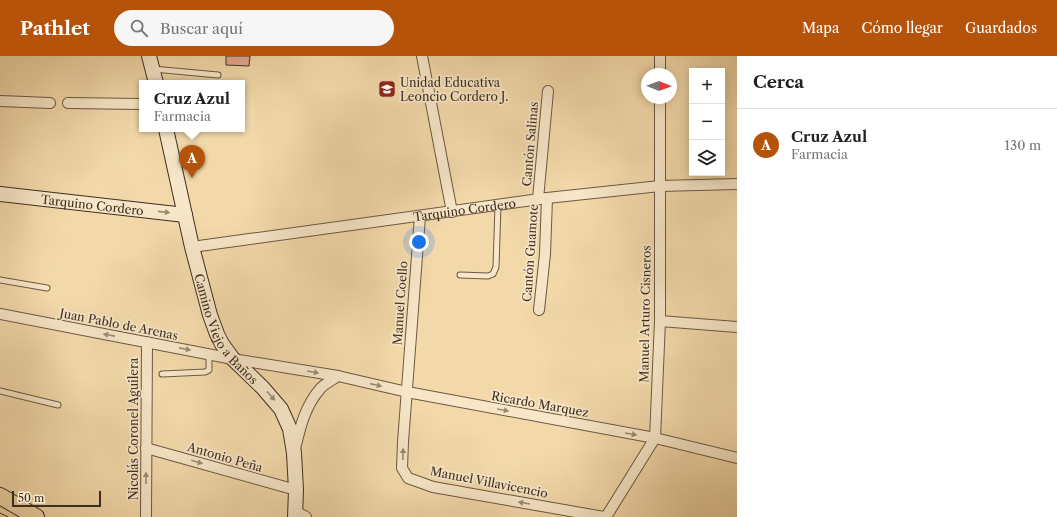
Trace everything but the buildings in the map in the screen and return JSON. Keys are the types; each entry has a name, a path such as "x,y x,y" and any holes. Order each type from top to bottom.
{"main road":[{"path":"0,496 36,517"}],"street":[{"path":"422,56 452,212"},
{"path":"660,56 660,68"},
{"path":"151,62 155,80"},
{"name":"Cantón Salinas","path":"542,199 548,91"},
{"path":"0,101 50,103"},
{"path":"68,103 139,104"},
{"name":"Manuel Arturo Cisneros","path":"605,517 655,438 660,321 660,104"},
{"name":"Camino Viejo a Baños","path":"167,132 192,247 213,324 222,344 233,359 281,408 290,429 294,453 299,515"},
{"name":"Tarquino Cordero","path":"192,247 542,199 660,186 737,184"},
{"name":"Tarquino Cordero","path":"0,194 185,214"},
{"name":"Cantón Guamote","path":"539,310 545,254 542,199"},
{"name":"Manuel Coello","path":"407,392 420,216"},
{"name":"Juan Pablo de Arenas","path":"0,314 233,359"},
{"path":"660,321 737,327"},
{"name":"Nicolás Coronel Aguilera","path":"146,517 147,342"},
{"name":"Ricardo Marquez","path":"233,359 338,376 407,392 655,438 737,458"},
{"path":"294,453 301,425 309,404 320,388 338,376"},
{"name":"Manuel Villavicencio","path":"407,392 402,468 408,478 433,486 605,517"},
{"name":"Antonio Peña","path":"146,448 296,490"}],"lane":[{"path":"151,62 218,75"},
{"path":"460,274 488,276 493,274 496,267 498,205"},
{"path":"0,280 47,288"},
{"path":"162,374 187,374 209,370 209,354"},
{"path":"0,391 58,405"}],"tram line":[{"path":"0,513 8,517"}],"place":[{"name":"Unidad Educativa Leoncio Cordero J.","path":"387,89"},
{"name":"Cruz Azul","path":"192,178"}]}
